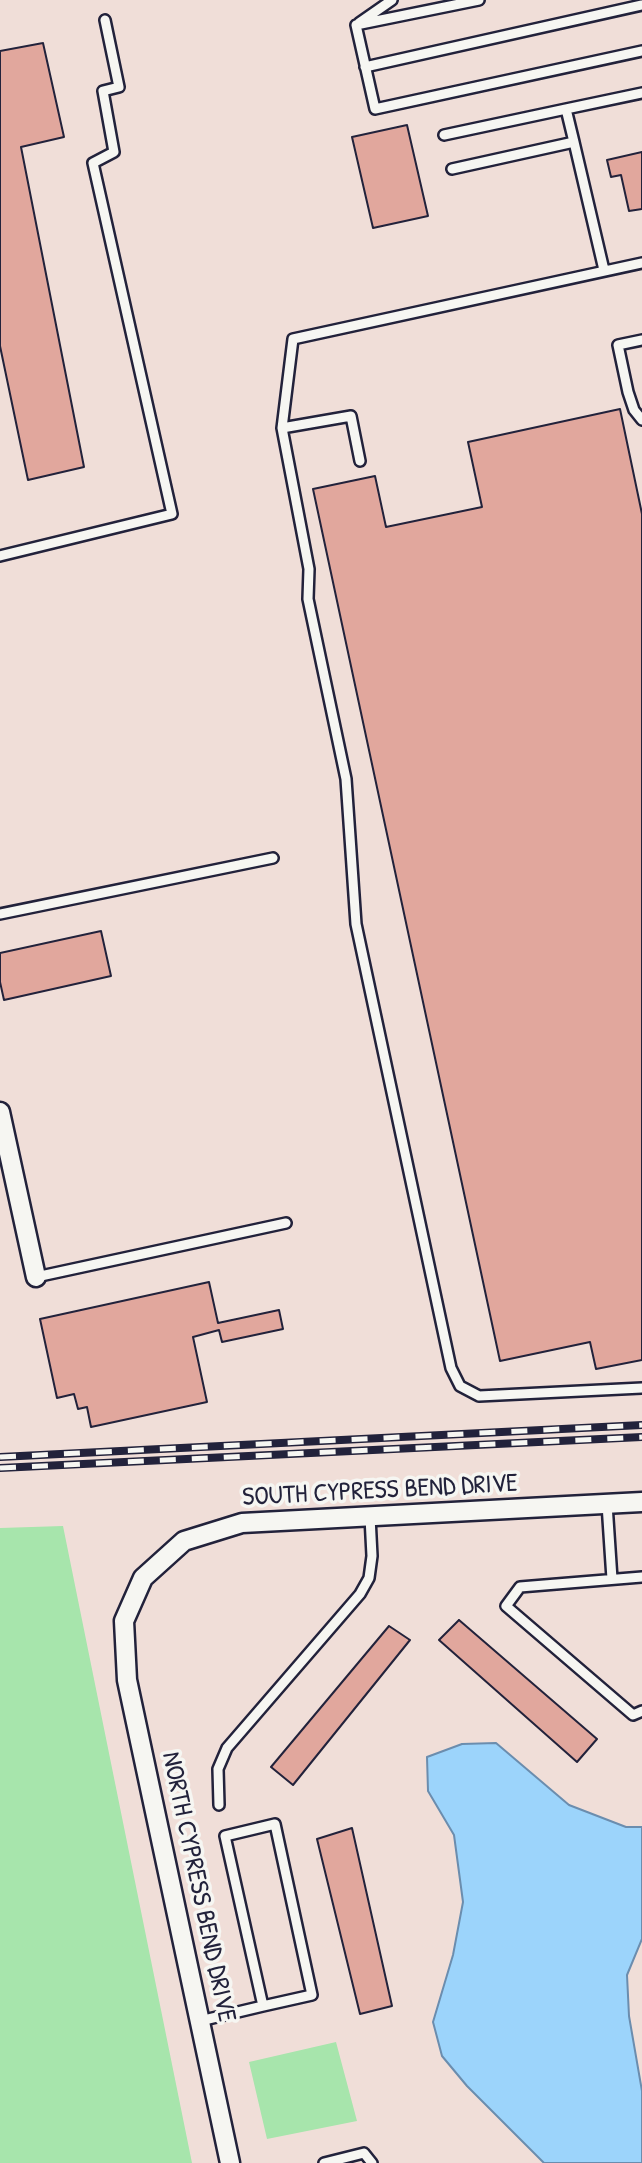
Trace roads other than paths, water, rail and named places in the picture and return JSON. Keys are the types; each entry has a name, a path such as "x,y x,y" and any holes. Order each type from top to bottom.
{"street":[{"path":"0,1112 36,1277"},
{"name":"SOUTH CYPRESS BEND DRIVE","path":"124,1620 143,1578 184,1541 242,1523 642,1502"},
{"name":"NORTH CYPRESS BEND DRIVE","path":"124,1620 127,1680 230,2163"}],"lane":[{"path":"356,25 392,0"},
{"path":"356,25 479,0"},
{"path":"365,67 642,5"},
{"path":"0,556 172,514 93,163 114,152 103,91 119,87 106,20"},
{"path":"356,25 375,109 642,51"},
{"path":"444,135 642,93"},
{"path":"566,109 604,270"},
{"path":"452,169 574,142"},
{"path":"642,263 293,339 282,428 309,569 309,599 346,779 356,924 451,1368 460,1386 479,1396 642,1388"},
{"path":"642,340 618,345 628,392 634,410 642,419"},
{"path":"282,428 351,416 360,461"},
{"path":"0,914 273,858"},
{"path":"36,1277 286,1223"},
{"path":"607,1504 612,1579"},
{"path":"219,1805 218,1769 227,1748 360,1594 369,1578 372,1556 370,1517"},
{"path":"642,1577 520,1587 506,1606 633,1715 642,1712"},
{"path":"200,2021 312,1995 275,1824 225,1836 263,2006"},
{"path":"324,2163 364,2153 372,2163"}],"water":[{"path":"496,1743 569,1805 626,1827 642,1827 642,1939 627,1975 629,2016 642,2091 642,2163 544,2163 467,2086 442,2056 433,2022 453,1955 463,1902 454,1835 428,1791 427,1757 462,1744"}],"railway":[{"path":"0,1457 642,1425"},
{"path":"0,1468 642,1437"}]}
